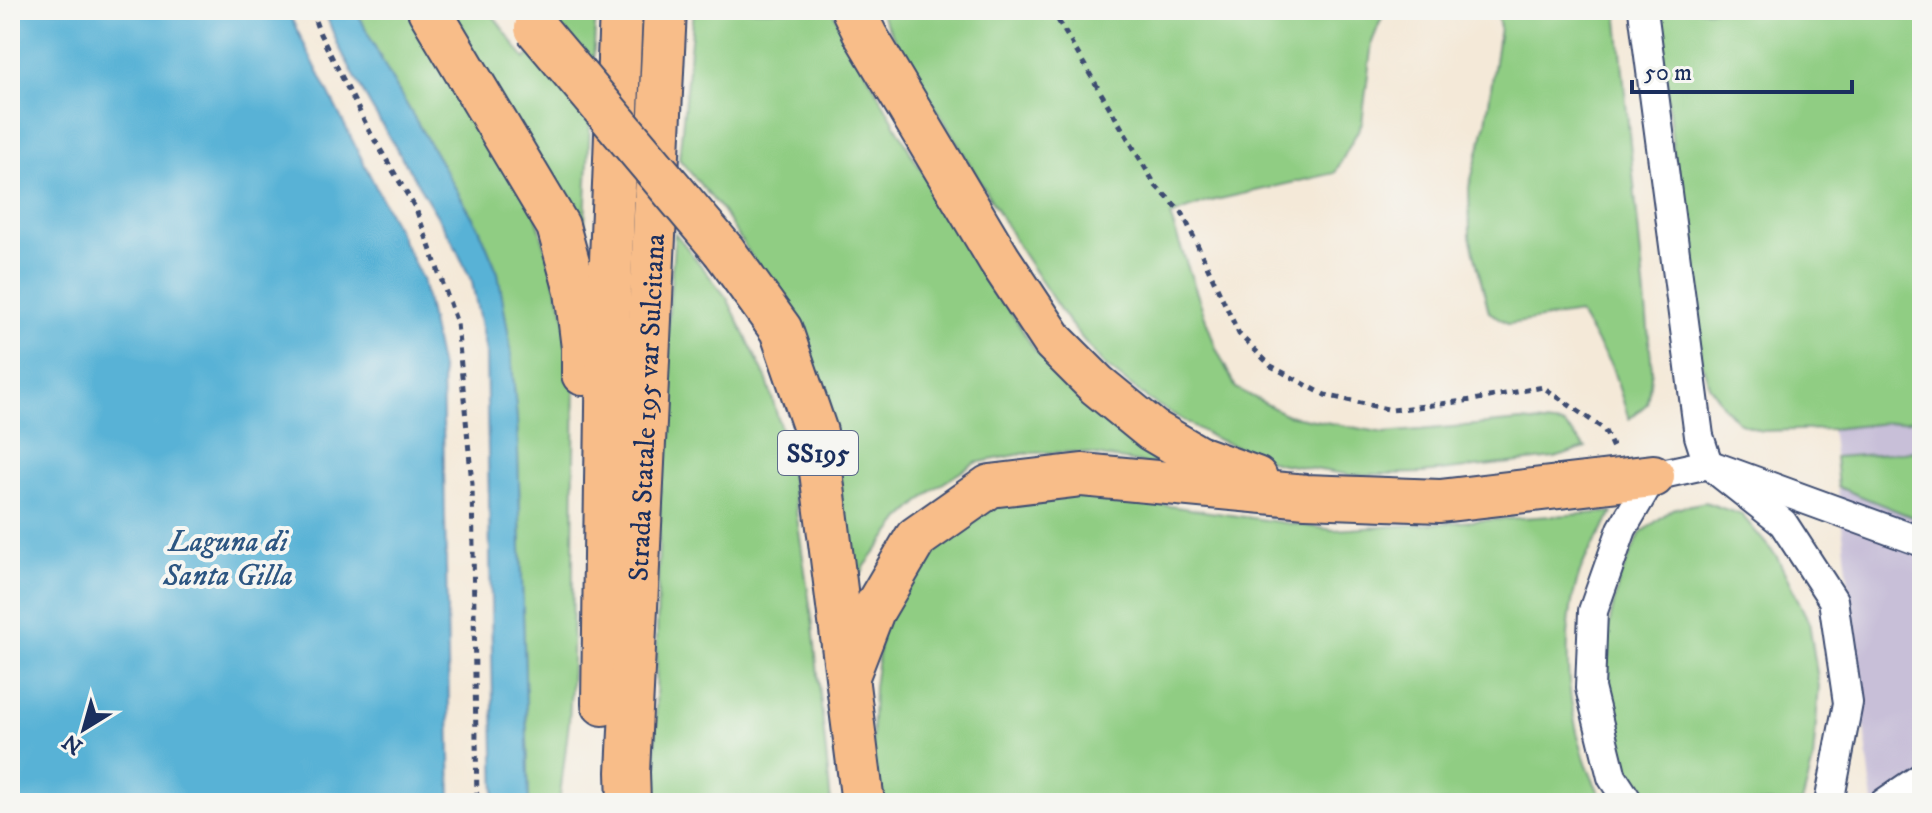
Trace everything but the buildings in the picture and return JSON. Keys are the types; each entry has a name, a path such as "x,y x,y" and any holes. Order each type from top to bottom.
{"highway":[{"path":"429,10 558,226 576,291 583,348 583,584 605,611"},
{"name":"Strada Statale 195 var Sulcitana","path":"600,803 608,335 621,10"},
{"name":"Strada Statale 195 var Sulcitana","path":"629,803 628,772 665,10"},
{"path":"853,10 999,259 1054,342 1097,385 1152,430 1198,457 1306,496"},
{"name":"SS195","path":"530,19 724,251 781,330 816,432 848,676"},
{"path":"863,803 848,676 873,611 916,538 990,486 1082,475 1306,496 1440,501 1640,476"}],"street":[{"path":"1643,10 1699,436 1708,464 1783,523 1833,600 1848,703 1829,803"},
{"path":"1629,803 1612,777 1590,688 1593,611 1640,476 1708,464 1922,542"},
{"path":"1884,803 1922,777"}],"path":[{"path":"311,10 371,134 416,209 457,323 472,484 477,803"},
{"path":"1052,10 1156,186 1182,212 1239,334 1271,366 1325,395 1392,410 1543,387 1604,429 1640,476"}],"shaded area":[{"path":"1922,10 1922,803 1873,803 1820,327"}],"green space":[{"path":"356,10 416,10 533,204 575,353 572,668 559,803 529,803 517,419 510,343 498,273 480,230 391,78"},
{"path":"441,10 489,10 525,59 557,24 545,10 596,10 584,239 572,227"},
{"path":"694,10 832,10 912,155 1034,349 1182,470 1078,452 1027,453 975,463 934,489 901,519 865,566 848,600 786,310 721,209 679,159"},
{"path":"878,10 1385,10 1372,42 1362,123 1335,173 1207,202 1170,216 1216,348 1236,388 1287,415 1384,433 1521,421 1564,425 1586,448 1554,458 1422,473 1350,475 1277,463 1214,438 1149,400 1103,364 1067,320 1023,254"},
{"path":"1496,10 1617,10 1652,369 1647,404 1629,419 1612,367 1579,313 1509,324 1489,312 1470,236 1469,187 1486,123 1500,27"},
{"path":"1658,10 1922,10 1922,419 1831,429 1761,431 1738,422 1709,385 1702,363 1683,242"},
{"path":"675,233 727,298 767,380 787,450 813,625 831,803 655,803 662,447"},
{"path":"1922,452 1922,521 1838,487 1835,457"},
{"path":"1060,490 1334,530 1613,512 1585,560 1575,587 1568,650 1569,683 1581,748 1605,803 881,803 872,745 874,687 883,620 920,559 989,503"},
{"path":"1705,502 1742,515 1777,557 1809,622 1819,686 1813,761 1802,803 1644,803 1622,757 1608,694 1607,635 1619,580 1640,534 1672,509"}],"water":[{"name":"Laguna di Santa Gilla","path":"10,10 287,10 422,279 442,374 451,803 10,803"},
{"path":"324,10 356,10 391,78 480,230 498,273 510,343 517,419 529,803 495,803 486,352 472,282 453,242 370,105 338,45"}]}
